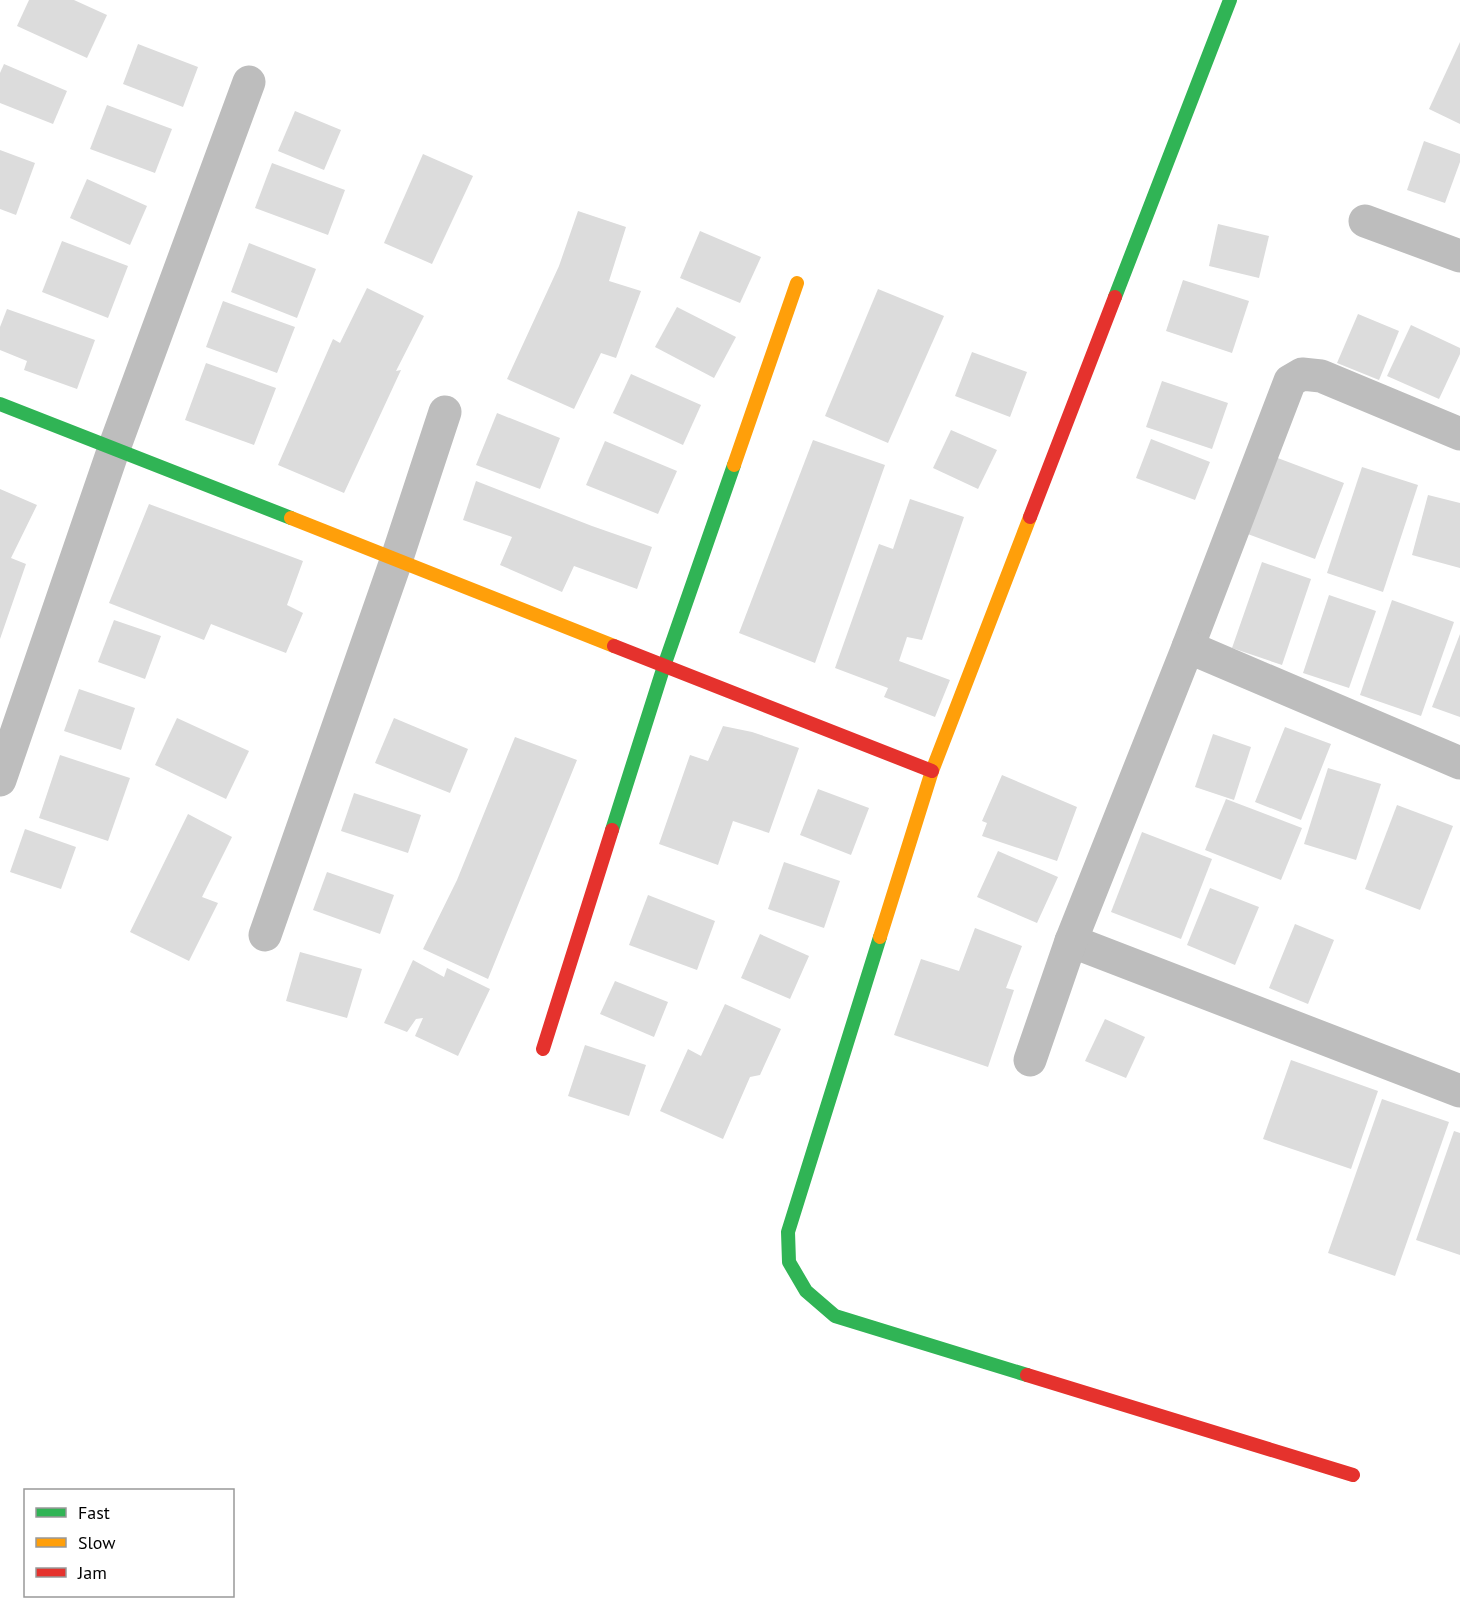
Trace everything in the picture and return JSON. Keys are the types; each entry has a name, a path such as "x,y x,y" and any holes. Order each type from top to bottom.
{"street":[{"path":"1230,0 932,771 788,1232 789,1262 806,1291 835,1316 1353,1475"},
{"path":"0,780 113,451 249,82"},
{"path":"1365,221 1460,256"},
{"path":"543,1049 664,666 797,283"},
{"path":"1030,1060 1071,941 1188,647 1290,381 1302,374 1321,376 1460,434"},
{"path":"0,404 113,451 932,771"},
{"path":"264,935 396,561 445,412"},
{"path":"1188,647 1460,763"},
{"path":"1071,941 1460,1091"}],"building":[{"path":"29,0 74,0 107,15 87,58 17,26"},
{"path":"1460,42 1460,124 1429,109"},
{"path":"138,44 198,67 183,107 123,84"},
{"path":"4,64 67,91 53,124 0,103 0,73"},
{"path":"107,105 172,129 155,173 90,149"},
{"path":"295,111 341,130 324,170 278,151"},
{"path":"1424,141 1460,154 1460,162 1445,203 1407,190"},
{"path":"0,150 35,163 16,215 0,209"},
{"path":"423,154 473,176 432,264 384,243"},
{"path":"272,163 345,190 328,235 255,208"},
{"path":"87,179 147,206 130,245 70,218"},
{"path":"578,211 626,227 609,281 641,291 616,358 601,353 574,409 507,379 559,266"},
{"path":"1218,224 1269,236 1259,278 1209,266"},
{"path":"700,231 761,257 740,303 680,278"},
{"path":"62,241 128,266 108,318 42,292"},
{"path":"249,243 316,269 297,318 231,292"},
{"path":"1183,280 1249,301 1232,353 1166,331"},
{"path":"367,288 424,316 396,371 401,370 344,493 278,465 333,339 340,343"},
{"path":"878,289 944,316 888,443 825,416"},
{"path":"223,301 295,327 277,373 206,347"},
{"path":"677,307 736,337 714,378 655,347"},
{"path":"7,309 95,340 77,389 24,370 27,361 0,350 0,327"},
{"path":"1358,314 1399,331 1379,380 1337,363"},
{"path":"1411,325 1460,348 1460,354 1439,399 1387,376"},
{"path":"972,352 1027,372 1010,417 955,396"},
{"path":"206,363 276,388 254,445 185,420"},
{"path":"631,374 701,405 683,445 613,413"},
{"path":"1162,381 1228,403 1212,449 1146,427"},
{"path":"497,413 560,438 540,489 476,465"},
{"path":"951,430 997,450 978,489 933,468"},
{"path":"1151,439 1210,462 1195,500 1136,478"},
{"path":"813,440 885,465 815,663 739,633"},
{"path":"605,441 677,471 658,514 586,485"},
{"path":"1275,457 1344,483 1315,559 1245,533"},
{"path":"1362,467 1418,485 1383,592 1327,573"},
{"path":"476,481 652,547 637,589 574,566 562,592 500,565 512,537 463,520"},
{"path":"0,489 37,505 11,558 26,564 0,639"},
{"path":"1428,495 1460,503 1460,568 1412,555"},
{"path":"910,499 964,517 922,640 907,637 899,661 950,680 935,717 884,697 888,688 835,668 879,544 893,549"},
{"path":"149,504 303,561 287,605 303,613 286,653 211,624 204,640 109,603"},
{"path":"1262,562 1311,579 1282,665 1232,648"},
{"path":"1329,595 1376,611 1349,688 1303,673"},
{"path":"1392,600 1454,622 1421,716 1360,695"},
{"path":"114,620 161,636 145,679 98,662"},
{"path":"1460,634 1460,717 1432,707"},
{"path":"79,689 135,708 121,750 64,731"},
{"path":"177,718 249,751 226,799 155,765"},
{"path":"394,718 468,749 450,793 375,763"},
{"path":"723,726 752,732 799,748 769,833 733,821 718,865 659,844 690,755 708,761"},
{"path":"1285,727 1331,744 1301,820 1255,802"},
{"path":"1213,734 1251,747 1234,800 1195,787"},
{"path":"515,737 577,760 488,979 423,949 457,880"},
{"path":"60,755 130,778 108,841 39,818"},
{"path":"1328,768 1381,784 1356,860 1304,844"},
{"path":"1002,775 1077,807 1057,861 982,836 987,823 982,821"},
{"path":"818,789 869,808 851,855 800,835"},
{"path":"354,793 421,815 408,853 341,831"},
{"path":"1226,799 1302,828 1281,880 1205,850"},
{"path":"1397,805 1453,826 1420,910 1365,889"},
{"path":"188,814 232,837 202,897 218,903 189,961 130,932"},
{"path":"25,829 76,847 61,889 10,872"},
{"path":"1142,832 1212,859 1181,939 1111,912"},
{"path":"998,851 1058,877 1037,923 977,897"},
{"path":"784,862 840,881 824,928 768,909"},
{"path":"327,872 394,895 380,934 313,910"},
{"path":"1210,888 1259,907 1235,965 1187,945"},
{"path":"648,895 715,921 697,970 629,945"},
{"path":"1295,924 1334,940 1308,1004 1269,988"},
{"path":"975,928 1022,946 1006,988 1014,990 988,1067 894,1035 921,959 959,971"},
{"path":"760,934 809,956 790,999 741,978"},
{"path":"300,952 362,969 347,1018 286,1001"},
{"path":"413,960 444,977 447,968 490,989 458,1056 415,1036 423,1018 416,1019 407,1032 384,1023"},
{"path":"615,981 668,1002 654,1037 600,1014"},
{"path":"725,1004 781,1029 760,1075 750,1077 723,1139 660,1111 688,1049 701,1056"},
{"path":"1105,1019 1145,1037 1126,1078 1085,1061"},
{"path":"585,1045 646,1065 629,1116 568,1096"},
{"path":"1291,1060 1378,1091 1351,1169 1263,1139"},
{"path":"1382,1099 1449,1122 1395,1276 1328,1253"},
{"path":"1454,1131 1460,1133 1460,1255 1416,1240"}],"traffic: fast":[{"path":"1115,297 1230,0"},
{"path":"0,404 291,518"},
{"path":"612,830 664,666 734,465"},
{"path":"880,937 788,1232 789,1262 806,1291 835,1316 1027,1375"}],"traffic: slow":[{"path":"734,465 797,283"},
{"path":"880,937 932,771 1030,517"},
{"path":"291,518 614,646"}],"traffic: jam":[{"path":"1030,517 1115,297"},
{"path":"614,646 932,771"},
{"path":"543,1049 612,830"},
{"path":"1027,1375 1353,1475"}]}
